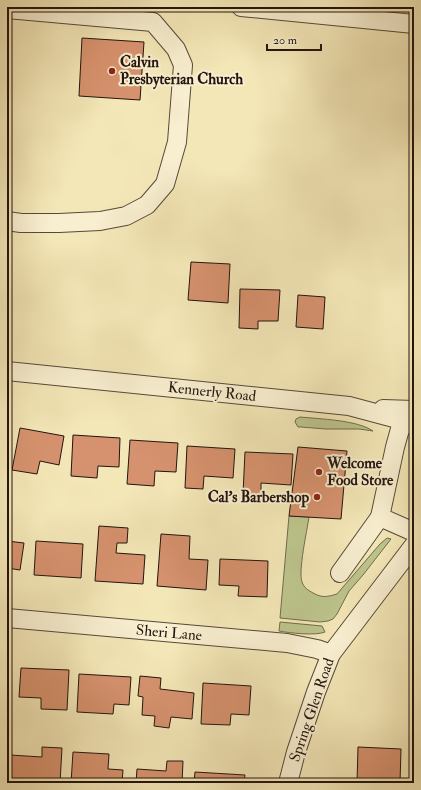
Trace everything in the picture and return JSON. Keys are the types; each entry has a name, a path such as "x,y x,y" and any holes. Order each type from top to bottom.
{"street":[{"path":"241,7 414,24"},
{"path":"7,9 153,22 176,49 183,65 176,142 171,164 165,184 146,205 126,216 100,221 59,223 21,223 7,221"},
{"name":"Kennerly Road","path":"7,371 355,408 394,418 410,419"},
{"path":"340,573 380,518 395,447 410,419"},
{"path":"380,518 414,532"},
{"name":"Spring Glen Road","path":"288,783 296,752 330,654 414,545"},
{"name":"Sheri Lane","path":"7,618 287,644 317,649 330,654"}],"green space":[{"path":"300,417 348,422 358,424 373,431 359,429 298,427 295,422 296,419"},
{"path":"289,516 309,517 302,560 301,577 305,587 319,596 337,594 380,544 387,538 391,539 349,591 337,614 333,619 328,621 320,622 280,618"},
{"path":"280,622 322,626 325,632 309,634 279,631"}],"building":[{"path":"405,7 414,7 414,10 405,9"},
{"path":"82,38 144,42 140,100 79,96"},
{"path":"191,262 230,264 228,303 188,300"},
{"path":"240,289 280,290 278,321 258,321 258,329 239,328"},
{"path":"298,295 325,297 323,329 296,327"},
{"path":"20,428 64,436 59,465 40,461 37,474 12,470"},
{"path":"73,435 120,438 119,467 98,466 97,478 71,476"},
{"path":"130,440 178,443 176,472 155,471 154,486 127,484"},
{"path":"187,446 235,449 233,478 204,476 203,489 185,488"},
{"path":"298,447 347,451 341,519 289,516"},
{"path":"245,452 293,454 291,485 261,483 261,495 243,494"},
{"path":"99,526 128,528 127,543 117,543 116,553 145,555 143,584 95,581"},
{"path":"161,534 190,536 189,559 208,560 206,590 157,586"},
{"path":"7,541 24,543 20,570 7,568"},
{"path":"36,541 83,544 81,578 34,575"},
{"path":"220,559 268,561 267,597 238,596 239,586 219,585"},
{"path":"21,668 69,670 67,710 41,709 41,698 19,697"},
{"path":"79,674 131,677 129,705 114,704 113,714 77,712"},
{"path":"140,676 161,678 160,689 194,693 192,719 171,717 169,728 154,726 155,716 142,715 143,697 138,696"},
{"path":"203,683 251,686 249,715 231,714 230,725 201,724"},
{"path":"42,747 62,748 60,783 8,782 10,755 42,757"},
{"path":"358,747 401,749 400,783 357,783"},
{"path":"73,752 109,754 108,769 123,770 122,783 71,783"},
{"path":"167,761 183,761 182,783 136,783 137,769 166,771"},
{"path":"195,772 245,775 244,783 194,783"}],"place":[{"name":"Calvin Presbyterian Church","path":"112,71"},
{"name":"Welcome Food Store","path":"319,472"},
{"name":"Cal's Barbershop","path":"317,497"}]}
